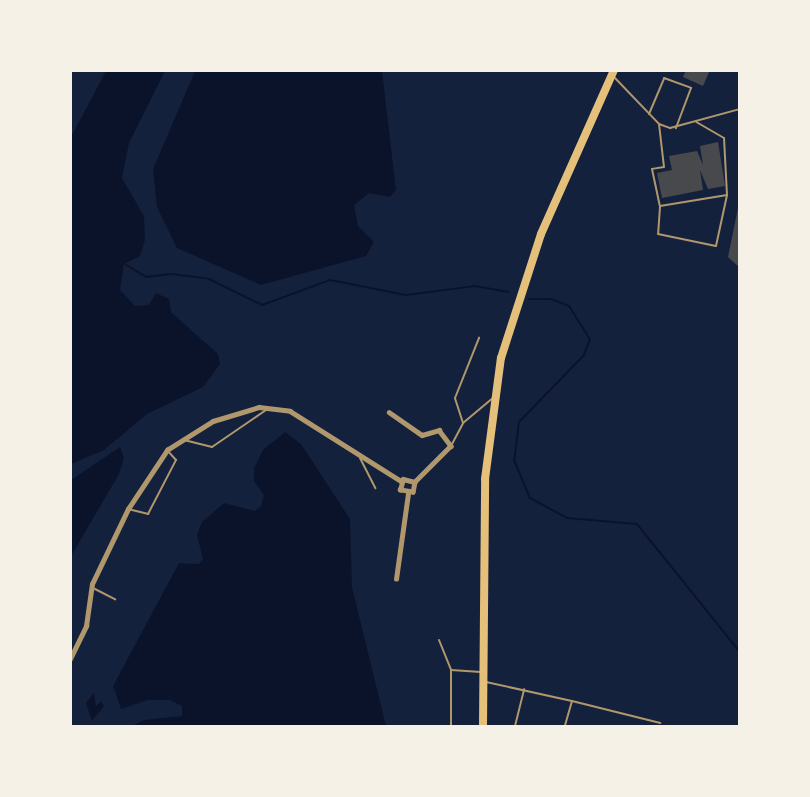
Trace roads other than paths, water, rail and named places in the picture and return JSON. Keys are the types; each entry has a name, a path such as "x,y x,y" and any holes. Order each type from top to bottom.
{"main road":[{"path":"483,726 485,479 494,397 511,316 537,244 613,73"}],"street":[{"path":"70,658 86,626 91,587 128,509 167,450 182,439 231,413 271,406 309,420 401,481 415,483"},
{"path":"389,412 422,435 439,430 451,446 415,483 408,494 396,579"},
{"path":"401,481 400,490 408,494"}],"lane":[{"path":"613,73 660,124 676,128 696,122 718,111 740,109"},
{"path":"649,114 664,78 691,88 676,128"},
{"path":"660,124 664,167 652,169 660,206 658,234 716,246 727,195 724,138 696,122"},
{"path":"660,206 727,195"},
{"path":"463,423 455,398 479,338"},
{"path":"451,446 463,423 494,397"},
{"path":"182,439 212,447 271,406"},
{"path":"128,509 148,514 176,460 167,450"},
{"path":"360,455 363,472 375,488"},
{"path":"91,587 115,599"},
{"path":"439,640 451,670 451,726"},
{"path":"451,670 660,723"},
{"path":"515,726 524,688"},
{"path":"565,726 572,701"}],"water":[{"path":"106,71 165,71 129,143 122,178 144,216 145,240 140,256 124,264 120,290 135,306 149,305 156,293 169,299 171,312 218,354 220,364 203,387 147,414 104,450 71,464 71,137"},
{"path":"195,71 382,71 396,190 390,197 369,193 354,205 358,226 374,242 366,256 261,285 177,248 157,207 153,169"},
{"path":"285,432 301,444 350,519 352,587 386,726 132,726 144,720 182,716 182,706 170,700 148,700 121,709 113,686 179,563 199,564 203,559 197,535 202,522 224,503 255,511 261,506 264,495 254,481 254,468 263,450"},
{"path":"120,447 124,458 119,474 71,556 71,480"},
{"path":"94,693 96,706 101,701 104,706 92,721 86,703"}],"waterway":[{"path":"123,263 146,277 171,274 209,279 262,305 330,280 406,295 475,286 508,292"},
{"path":"529,299 551,299 569,306 590,339 584,355 519,422 514,460 530,498 567,518 637,524 740,652"}]}
